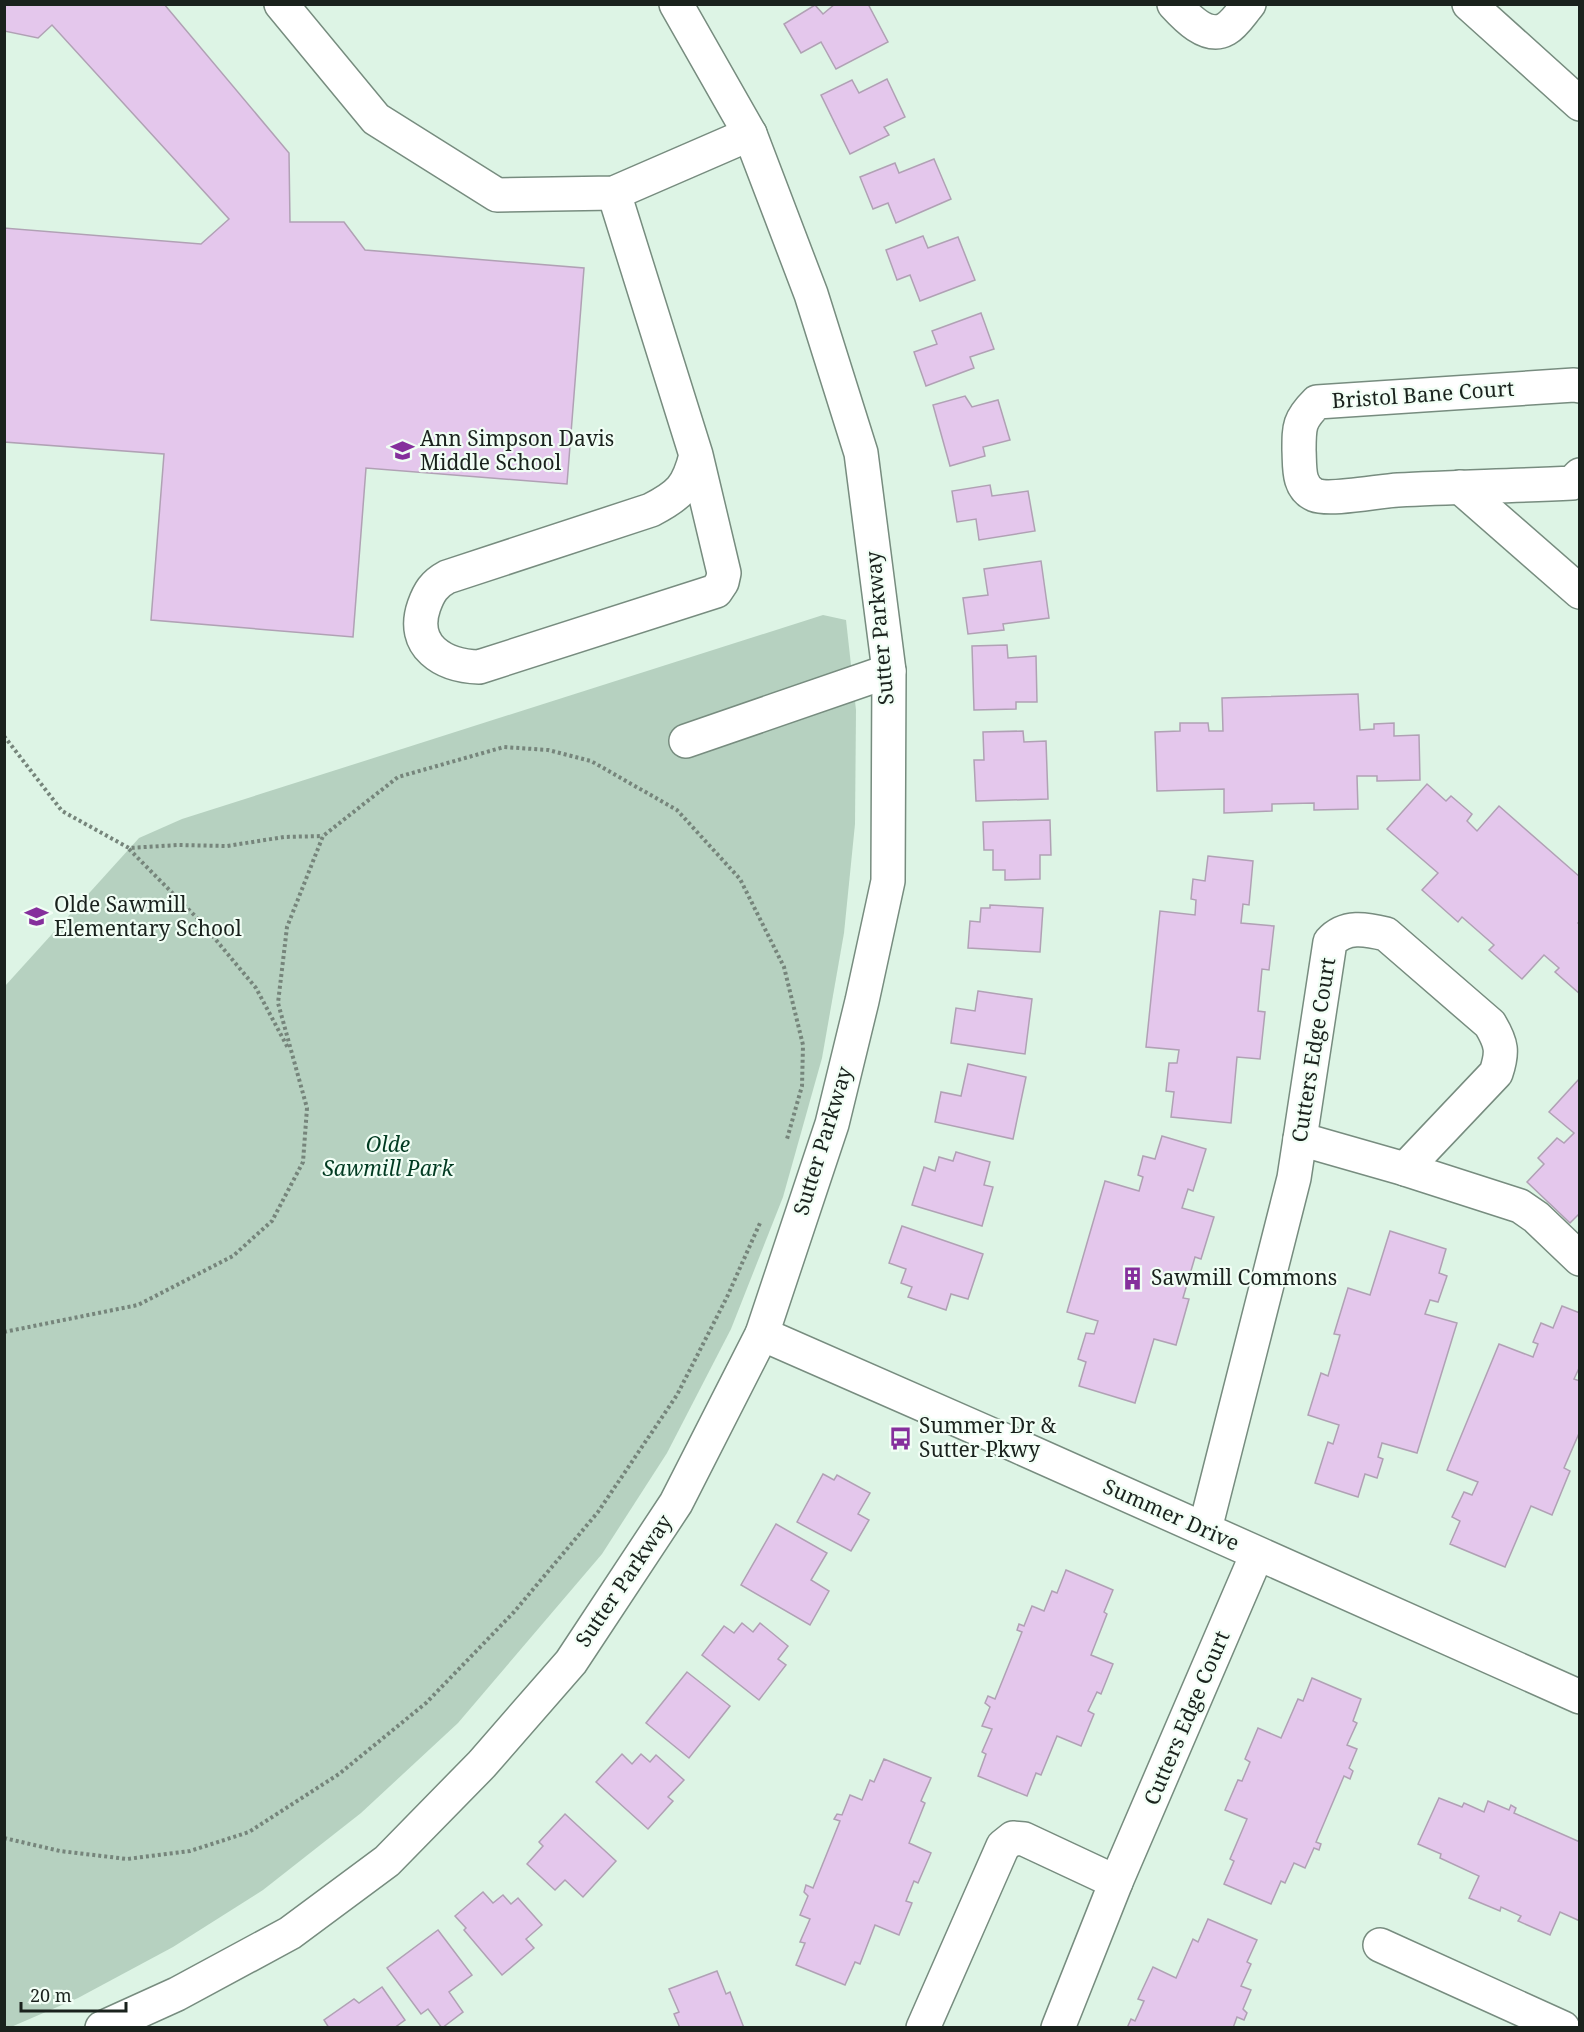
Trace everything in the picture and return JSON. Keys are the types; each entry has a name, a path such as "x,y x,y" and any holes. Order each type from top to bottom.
{"street":[{"path":"281,4 376,119 497,195 614,193 750,134"},
{"name":"Sutter Parkway","path":"102,2028 177,1994 290,1933 387,1861 482,1764 571,1662 676,1503 762,1334 832,1124 888,881 889,671 861,453 811,294 750,134 676,4"},
{"path":"1174,4 1190,21 1211,32 1226,30 1249,4"},
{"path":"1469,4 1580,104"},
{"path":"614,193 696,454 724,573 722,582 716,591 479,667 452,664 436,655 427,643 422,635 420,622 428,594 436,583 447,577 651,510 671,500 680,492 687,483 696,454"},
{"name":"Bristol Bane Court","path":"1580,387 1563,386 1317,402 1304,414 1299,426 1300,477 1305,487 1315,495 1572,483 1580,475"},
{"path":"1460,488 1580,592"},
{"path":"686,741 889,671"},
{"name":"Cutters Edge Court","path":"1205,1529 1294,1178 1330,942 1337,933 1349,930 1370,930 1386,934 1490,1024 1499,1040 1501,1057 1496,1073 1405,1169"},
{"path":"1300,1138 1520,1206 1536,1217 1580,1259"},
{"name":"Summer Drive","path":"762,1334 1580,1697"},
{"name":"Cutters Edge Court","path":"1058,2028 1116,1882 1257,1554"},
{"path":"923,2028 1003,1846 1013,1838 1024,1839 1116,1882"},
{"path":"1380,1945 1563,2028"}],"path":[{"path":"4,736 62,811 129,848 201,922 256,988 291,1054"},
{"path":"4,1332 138,1305 233,1256 272,1221 303,1162 307,1108 278,1003 287,927 323,836 398,777 504,747 548,750 591,761 677,810 740,879 784,967 803,1045 802,1086 787,1141"},
{"path":"129,848 178,844 227,846 284,837 323,836"},
{"path":"4,1838 60,1851 128,1858 190,1851 249,1832 339,1774 434,1694 514,1612 598,1512 677,1395 727,1297 763,1216"}],"green space":[{"name":"Olde Sawmill Park","path":"823,615 846,620 856,710 855,824 844,933 822,1058 783,1197 731,1329 667,1453 602,1554 458,1723 361,1813 263,1890 173,1947 78,1998 11,2027 5,2027 5,986 139,838 182,819"}],"building":[{"name":"Ann Simpson Davis Middle School","path":"4,4 164,4 289,153 290,222 344,222 365,250 584,268 567,484 366,468 353,637 151,620 164,454 4,442 4,228 201,244 229,219 52,25 38,38 4,31"},
{"path":"835,4 868,4 888,42 836,69 821,42 801,53 784,24 815,5 823,14"},
{"path":"887,79 905,117 884,127 889,135 850,154 821,95 852,80 859,93"},
{"path":"934,159 951,199 896,223 888,203 873,209 860,177 895,163 899,173"},
{"path":"923,236 928,248 958,237 975,280 920,301 910,275 897,280 886,250"},
{"path":"981,313 994,349 970,357 974,368 926,386 914,352 937,344 932,331"},
{"path":"965,396 972,407 998,400 1010,440 983,447 985,456 950,466 933,405"},
{"path":"990,485 992,496 1028,491 1035,531 979,540 976,519 957,522 952,491"},
{"path":"1041,561 1049,618 1003,624 1004,630 968,634 963,598 988,595 984,569"},
{"path":"1007,645 1008,658 1036,656 1037,702 1016,702 1016,709 974,710 972,646"},
{"path":"1358,694 1360,730 1374,729 1374,724 1394,723 1394,736 1419,735 1420,780 1377,781 1377,776 1357,776 1358,809 1314,810 1314,803 1272,804 1272,811 1224,813 1224,789 1157,791 1155,732 1180,731 1180,723 1208,723 1209,731 1223,731 1222,698"},
{"path":"1023,731 1024,742 1046,741 1048,799 976,801 974,760 984,760 983,732"},
{"path":"1427,784 1446,801 1451,796 1472,814 1467,821 1477,831 1499,806 1580,877 1580,921 1578,923 1580,925 1580,994 1555,972 1559,968 1544,955 1522,979 1489,950 1494,945 1462,917 1458,922 1422,890 1438,873 1387,829"},
{"path":"1050,820 1051,855 1040,855 1040,879 1005,880 1005,870 993,870 993,850 984,850 983,822"},
{"path":"1208,856 1253,861 1249,905 1243,904 1241,923 1274,926 1269,970 1262,969 1258,1011 1265,1012 1260,1059 1237,1057 1231,1123 1171,1117 1174,1092 1166,1091 1169,1063 1177,1063 1179,1050 1146,1047 1160,911 1195,915 1196,900 1191,899 1193,879 1205,881"},
{"path":"990,905 1043,908 1040,952 968,948 970,921 980,922 981,908 990,908"},
{"path":"978,991 1032,999 1025,1054 951,1043 956,1008 975,1011"},
{"path":"968,1064 1026,1077 1013,1139 935,1122 941,1092 961,1096"},
{"path":"1580,1078 1580,1213 1570,1223 1527,1182 1544,1164 1538,1158 1557,1138 1564,1143 1574,1133 1549,1112"},
{"name":"Sawmill Commons","path":"1162,1136 1206,1149 1193,1191 1188,1189 1182,1208 1214,1217 1201,1259 1195,1257 1183,1298 1189,1299 1176,1345 1154,1339 1135,1403 1079,1386 1086,1362 1078,1359 1086,1333 1094,1334 1098,1321 1067,1312 1105,1181 1139,1191 1143,1177 1138,1175 1143,1156 1155,1159"},
{"path":"956,1152 990,1162 984,1185 993,1187 982,1226 912,1205 924,1167 935,1171 939,1157 953,1161"},
{"path":"902,1226 983,1254 968,1299 951,1294 946,1310 908,1297 912,1287 901,1283 906,1269 889,1263"},
{"name":"Sawmill Commons","path":"1390,1231 1446,1249 1439,1273 1447,1276 1438,1302 1430,1300 1425,1314 1457,1323 1417,1453 1382,1443 1378,1457 1383,1459 1377,1478 1365,1474 1358,1497 1315,1483 1328,1442 1333,1444 1339,1425 1308,1415 1321,1373 1328,1376 1340,1335 1334,1334 1348,1288 1370,1295"},
{"path":"1562,1306 1580,1313 1580,1366 1574,1379 1580,1381 1580,1431 1564,1468 1570,1471 1552,1515 1531,1506 1505,1567 1450,1544 1460,1521 1452,1517 1464,1492 1472,1495 1478,1482 1447,1470 1499,1344 1533,1357 1538,1344 1533,1342 1541,1323 1553,1328"},
{"path":"823,1474 834,1480 837,1475 870,1493 858,1514 869,1520 851,1551 797,1522"},
{"path":"776,1524 827,1553 811,1580 829,1591 810,1625 741,1585"},
{"path":"1066,1570 1113,1590 1104,1612 1107,1614 1091,1655 1113,1664 1101,1694 1097,1692 1088,1711 1094,1714 1081,1746 1057,1736 1041,1775 1036,1773 1027,1796 978,1776 986,1754 982,1752 992,1729 982,1726 990,1707 985,1703 988,1696 995,1699 1022,1632 1017,1630 1019,1624 1024,1626 1032,1606 1044,1611 1052,1591 1057,1593"},
{"path":"742,1623 753,1632 760,1623 788,1646 778,1659 786,1665 759,1700 702,1655 724,1626 734,1633"},
{"path":"687,1672 730,1706 689,1758 646,1723"},
{"path":"1312,1678 1361,1699 1353,1721 1357,1723 1347,1745 1357,1749 1349,1768 1353,1771 1350,1779 1344,1776 1316,1842 1321,1844 1319,1850 1314,1848 1305,1868 1294,1863 1285,1883 1281,1881 1271,1904 1224,1884 1234,1861 1230,1859 1247,1819 1225,1810 1238,1780 1242,1781 1250,1762 1245,1759 1258,1728 1281,1738 1298,1699 1303,1701"},
{"path":"622,1754 632,1764 641,1754 650,1762 656,1755 684,1780 668,1797 673,1801 648,1829 596,1782"},
{"path":"884,1759 931,1778 921,1801 925,1803 909,1843 931,1853 918,1883 914,1881 906,1901 912,1903 899,1935 875,1925 860,1964 855,1962 845,1985 796,1965 805,1943 800,1942 810,1919 800,1915 808,1896 804,1892 806,1885 813,1888 840,1821 834,1819 837,1814 842,1815 850,1795 862,1800 870,1780 874,1782"},
{"path":"1439,1798 1462,1807 1464,1803 1484,1812 1488,1801 1509,1810 1511,1805 1516,1808 1514,1813 1580,1842 1580,1921 1560,1912 1550,1935 1518,1921 1521,1916 1501,1907 1500,1911 1469,1898 1479,1876 1440,1858 1441,1854 1418,1844"},
{"path":"565,1814 616,1861 583,1897 565,1880 555,1890 527,1864 543,1846 539,1842"},
{"path":"483,1892 493,1903 503,1895 511,1904 518,1898 542,1925 526,1939 534,1948 502,1975 455,1916"},
{"path":"1208,1919 1257,1940 1247,1962 1251,1964 1241,1986 1251,1990 1243,2009 1247,2013 1244,2020 1237,2017 1233,2028 1127,2028 1131,2019 1135,2021 1144,2001 1138,1999 1153,1967 1176,1978 1193,1939 1198,1942"},
{"path":"438,1930 472,1975 449,1992 463,2012 442,2028 428,2009 421,2014 387,1968"},
{"path":"717,1971 726,1994 730,1992 744,2028 680,2028 674,2014 679,2012 669,1989"},
{"path":"382,1987 405,2020 394,2028 329,2028 324,2020 354,1999 359,2003"}],"place":[{"name":"Ann Simpson Davis Middle School","path":"402,451"},
{"name":"Olde Sawmill Elementary School","path":"36,917"},
{"name":"Sawmill Commons","path":"1133,1278"},
{"name":"Summer Dr & Sutter Pkwy","path":"901,1438"}]}
